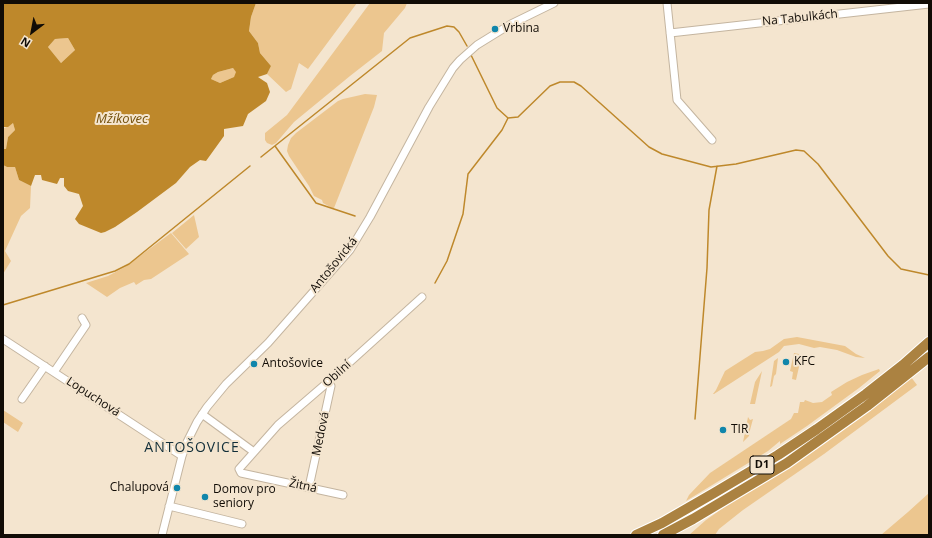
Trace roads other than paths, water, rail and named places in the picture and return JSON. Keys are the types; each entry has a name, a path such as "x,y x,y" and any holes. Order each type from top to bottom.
{"highway":[{"name":"D1","path":"636,535 662,523 714,493 811,434 866,394 929,342"},
{"name":"D1","path":"663,535 693,519 787,463 867,406 929,357"}],"street":[{"name":"Antošovická","path":"162,535 182,456 190,434 202,414 226,384 264,346 350,250 370,217 429,107 453,68 477,45 511,24 554,3"},
{"path":"667,3 677,100 712,140"},
{"name":"Na Tabulkách","path":"670,33 929,4"},
{"name":"Obilní","path":"254,452 278,426 422,297"},
{"path":"54,372 86,325 82,318"},
{"name":"Lopuchová","path":"3,339 182,456"},
{"path":"22,399 45,366"},
{"name":"Medová","path":"309,487 331,386 328,382"},
{"path":"202,414 254,452"},
{"name":"Žitná","path":"254,452 239,469 241,473 343,495"},
{"path":"169,508 242,524"}],"water":[{"name":"Mžíkovec","path":"3,3 256,3 251,17 249,31 258,43 260,53 271,66 267,74 258,77 267,83 270,92 266,101 248,114 243,126 224,129 224,136 206,161 200,160 190,167 176,183 137,212 105,232 101,233 79,224 75,219 83,206 79,194 68,191 64,186 64,178 60,178 57,184 42,180 41,175 35,175 31,186 19,180 15,167 7,167 3,165 3,149 6,149 8,137 15,130 13,123 8,127 4,127 3,129","holes":["68,38 75,50 61,63 48,47 55,39","233,68 236,72 234,77 220,83 211,79 213,75 218,72"]}],"waterway":[{"path":"261,157 410,38 447,26 454,27 459,32 467,46"},
{"path":"471,55 497,108 508,118 518,117 550,86 560,82 574,82 581,86 649,147 662,154 711,167 736,164 796,150 804,151 818,164 888,256 901,269 929,275"},
{"path":"435,283 447,261 463,214 468,174 502,130 508,118"},
{"path":"275,146 316,203 355,216"},
{"path":"3,305 115,271 129,264 250,166"},
{"path":"695,419 707,268 709,210 717,166"}],"place":[{"name":"Vrbina","path":"495,29"},
{"name":"KFC","path":"786,362"},
{"name":"Antošovice","path":"254,364"},
{"name":"TIR","path":"723,430"},
{"name":"Chalupová","path":"177,488"},
{"name":"Domov pro seniory","path":"205,497"}],"district":[{"name":"ANTOŠOVICE","path":"192,448"}]}
